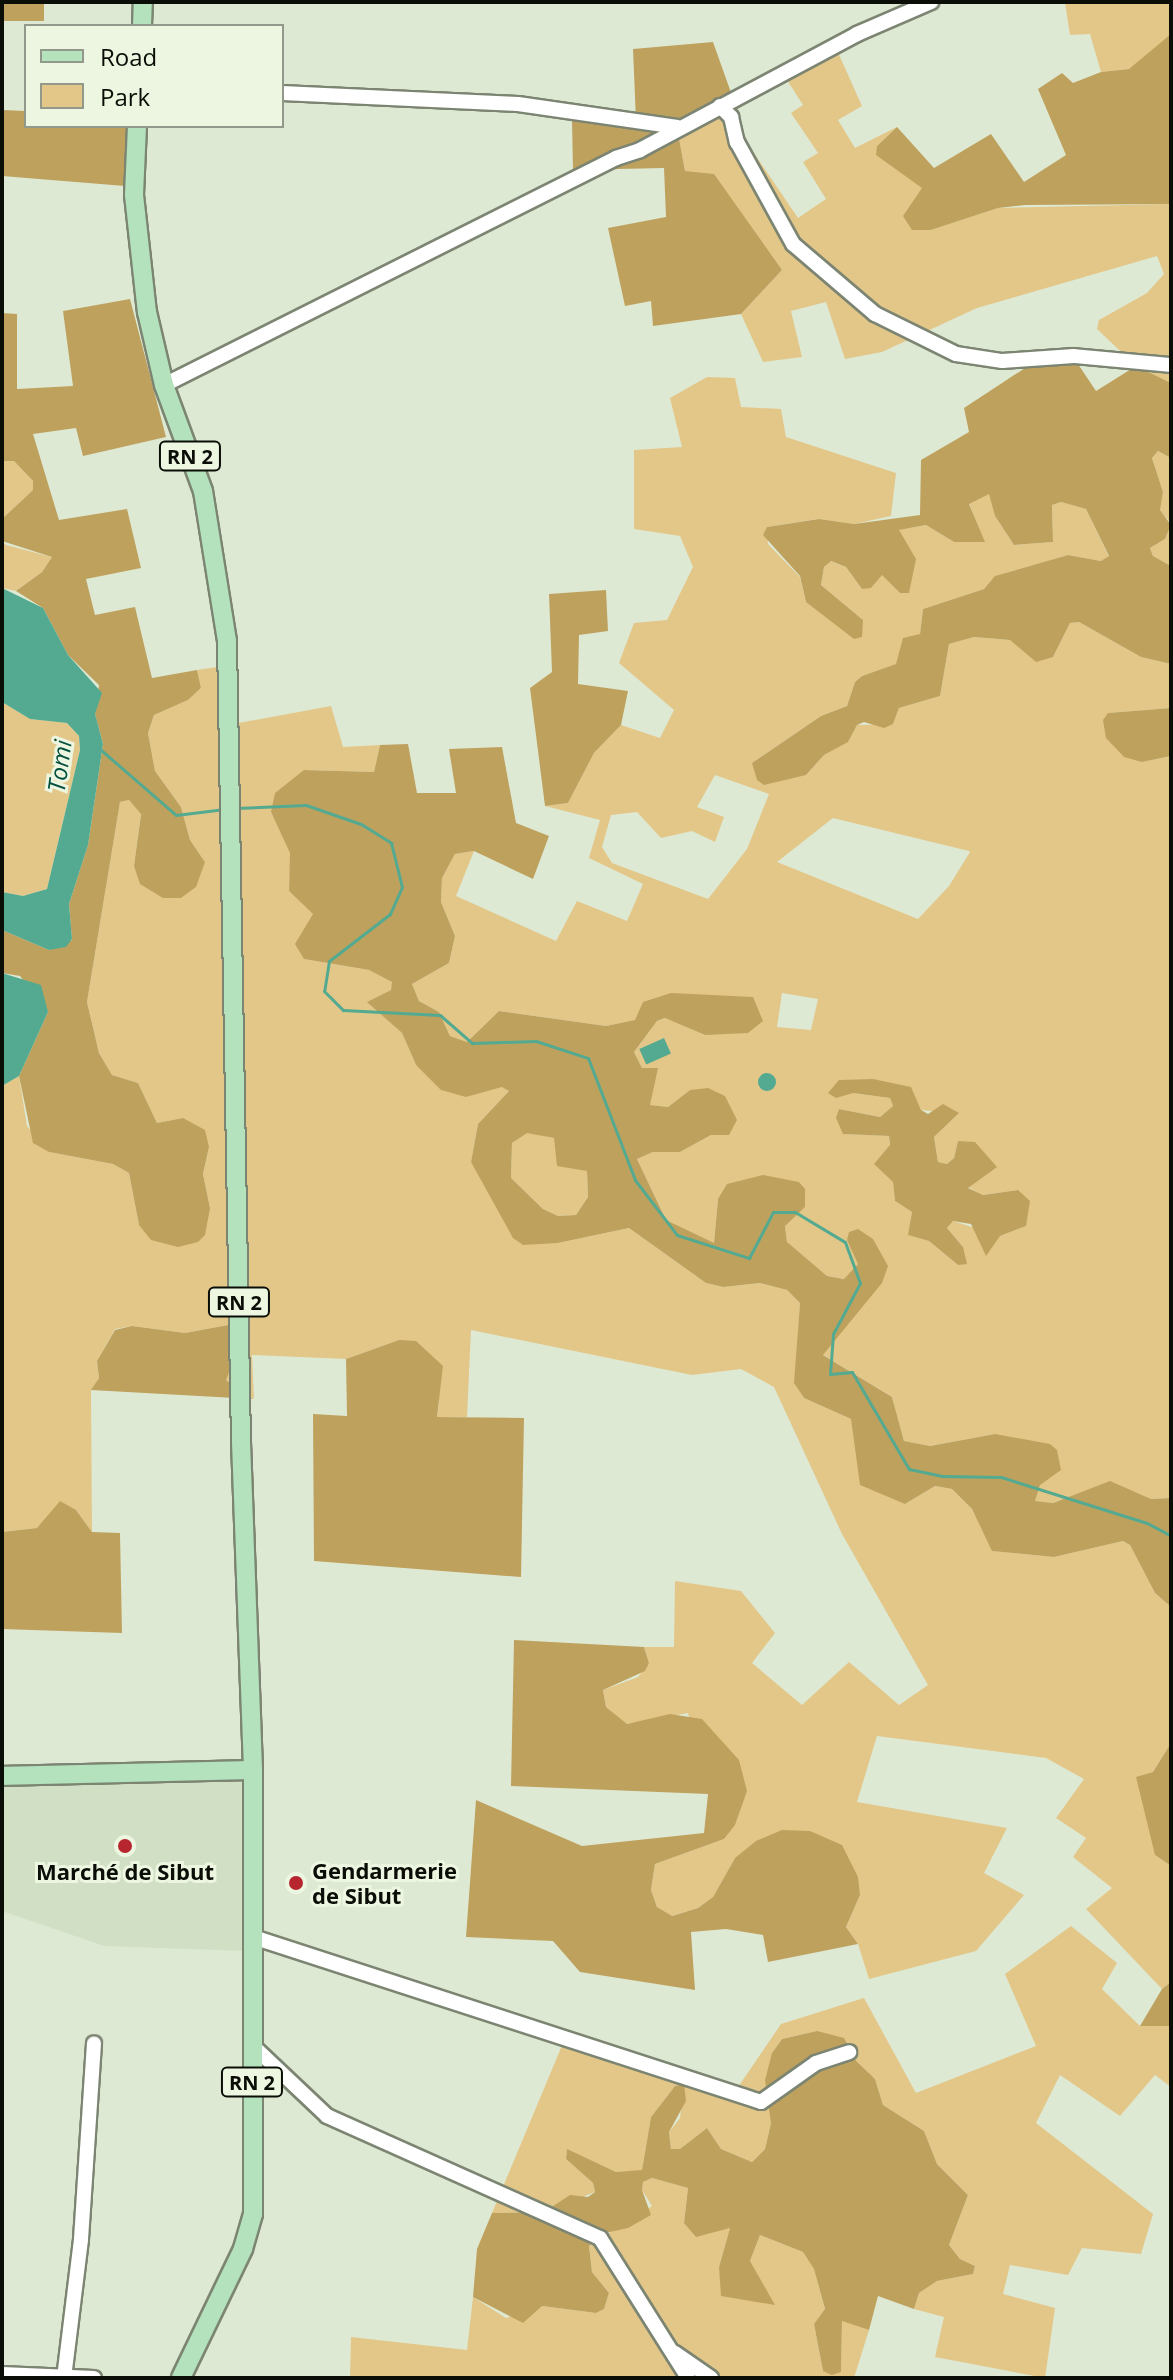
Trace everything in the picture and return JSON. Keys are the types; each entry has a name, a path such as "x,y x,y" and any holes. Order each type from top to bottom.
{"main road":[{"path":"142,24 143,2"},
{"name":"RN 2","path":"137,128 134,195 147,312 164,385 203,491 218,564 227,641 241,1442 253,1770 253,2214 243,2249 181,2378"},
{"path":"2,1776 253,1770"}],"street":[{"path":"164,385 931,2"},
{"path":"284,93 518,104 677,127"},
{"path":"720,106 731,117 737,142 793,244 875,314 956,354 1002,361 1074,356 1171,365"},
{"path":"253,1937 761,2102 816,2063 849,2052"},
{"path":"64,2377 81,2239 94,2043"},
{"path":"252,2045 327,2116 600,2238 653,2328 688,2378"},
{"path":"653,2328 677,2355 711,2378"},
{"path":"2,2374 94,2378"}],"shaded area":[{"path":"2,2 44,2 44,21 2,21"},
{"path":"1171,34 1171,204 1025,205 998,208 931,230 912,230 903,216 922,188 876,155 877,146 897,127 934,168 991,134 1024,182 1066,155 1038,89 1062,73 1073,83 1101,72 1129,69"},
{"path":"713,42 734,101 676,122 685,171 714,174 782,270 741,314 653,326 651,301 625,306 608,228 666,217 664,168 573,170 572,121 636,121 633,49"},
{"path":"2,110 24,111 24,128 129,128 125,186 2,176"},
{"path":"130,299 166,437 83,456 76,428 33,434 59,520 127,509 141,568 86,579 95,615 135,607 152,678 197,670 201,688 188,700 154,715 148,733 155,771 181,807 190,840 205,862 196,887 181,898 163,898 140,884 134,866 141,814 129,800 120,802 87,1002 99,1053 112,1075 138,1083 157,1123 183,1118 205,1130 209,1147 203,1174 210,1208 205,1235 198,1242 178,1247 151,1240 139,1225 129,1173 113,1164 49,1152 33,1143 19,1076 48,1012 20,976 2,973 2,930 49,950 72,940 69,904 88,845 103,744 95,714 99,685 68,655 43,608 16,591 42,572 52,557 2,541 2,519 33,490 33,481 14,461 2,461 2,313 17,314 17,389 73,386 63,311"},
{"path":"1074,358 1096,391 1136,366 1171,383 1171,458 1158,451 1152,458 1163,492 1160,510 1171,525 1165,539 1150,548 1153,556 1171,566 1171,664 1141,657 1079,622 1070,623 1053,657 1036,662 1010,640 974,637 949,644 940,696 899,708 893,724 884,728 864,722 857,725 848,742 824,755 806,775 764,785 757,780 752,763 821,716 847,706 855,682 862,676 896,664 903,638 920,634 923,609 984,589 995,576 1068,555 1101,561 1109,556 1086,509 1061,502 1052,505 1053,542 1014,545 995,516 989,494 969,504 985,542 954,542 926,525 899,530 916,559 909,593 900,593 882,575 871,588 862,589 846,567 831,561 824,567 821,585 863,620 862,637 854,639 806,602 800,576 763,535 767,527 819,519 854,524 920,515 921,460 969,432 964,408 1025,368"},
{"path":"606,590 608,631 579,635 578,684 628,691 621,725 594,753 568,803 545,806 530,688 552,672 549,594"},
{"path":"1171,708 1171,756 1142,762 1124,757 1106,738 1103,720 1108,713"},
{"path":"408,744 417,793 456,793 449,749 502,747 516,823 549,836 533,879 474,851 455,854 442,878 441,902 455,936 449,963 412,984 419,1001 439,1012 450,1036 467,1042 499,1011 606,1026 635,1020 643,1002 671,993 753,997 763,1021 748,1033 705,1035 665,1018 657,1021 634,1052 642,1068 658,1068 650,1105 668,1107 690,1090 708,1088 725,1096 737,1120 729,1135 711,1135 680,1152 653,1152 637,1159 666,1220 714,1243 718,1199 727,1184 763,1175 799,1182 805,1189 805,1207 785,1226 787,1242 827,1276 844,1279 858,1264 847,1240 849,1232 858,1229 873,1239 888,1266 882,1283 823,1355 892,1397 904,1441 930,1446 995,1434 1050,1444 1057,1450 1061,1470 1040,1485 1035,1501 1053,1503 1110,1481 1151,1499 1171,1498 1171,1607 1155,1593 1130,1545 1123,1541 1054,1557 992,1551 972,1509 952,1489 935,1486 905,1504 860,1485 851,1419 804,1398 794,1383 800,1303 787,1290 760,1283 723,1287 706,1283 629,1228 558,1243 523,1245 513,1238 471,1162 478,1124 509,1091 502,1087 466,1097 441,1090 416,1065 402,1033 367,1002 391,990 392,982 369,970 304,959 295,944 313,914 289,891 290,853 271,812 275,793 304,770 374,772 380,745","holes":["527,1133 554,1138 557,1166 587,1171 588,1197 576,1215 558,1216 543,1209 511,1178 512,1143"]},
{"path":"873,1079 911,1087 921,1110 928,1114 943,1104 959,1113 934,1137 938,1162 947,1164 954,1158 958,1141 975,1142 997,1167 968,1188 983,1195 1018,1190 1030,1201 1026,1226 1000,1236 986,1256 971,1224 953,1221 947,1228 963,1247 967,1264 958,1265 929,1241 908,1235 912,1212 895,1201 893,1182 874,1164 890,1145 889,1136 843,1134 836,1118 839,1109 880,1117 893,1106 890,1098 853,1093 836,1098 828,1093 839,1080"},
{"path":"228,1325 235,1330 239,1347 226,1380 253,1399 91,1390 99,1378 97,1361 115,1330 132,1326 185,1333"},
{"path":"399,1340 416,1341 443,1366 437,1417 524,1418 521,1577 314,1561 313,1414 347,1416 346,1359"},
{"path":"60,1501 76,1510 92,1532 120,1533 122,1633 2,1629 2,1532 37,1528"},
{"path":"514,1640 644,1647 649,1663 645,1671 603,1690 606,1707 627,1724 670,1714 702,1719 739,1760 747,1791 735,1825 724,1839 655,1864 651,1890 657,1907 672,1916 698,1908 713,1897 735,1858 756,1841 782,1830 810,1831 842,1845 858,1877 860,1895 846,1927 858,1944 768,1962 763,1935 726,1929 691,1932 695,1990 580,1972 553,1941 466,1937 476,1800 582,1846 704,1833 708,1794 511,1786"},
{"path":"1171,1743 1171,1866 1155,1855 1136,1777 1153,1772"},
{"name":"Marché de Sibut","path":"251,1776 246,1951 104,1946 2,1911 2,1782"},
{"path":"1171,1982 1171,2026 1140,2026 1162,1989"},
{"path":"817,2031 844,2038 856,2061 875,2079 883,2105 924,2131 937,2164 968,2195 949,2245 960,2259 975,2266 973,2274 937,2281 919,2293 914,2309 878,2296 869,2330 842,2321 841,2372 832,2375 823,2371 814,2324 825,2309 814,2269 803,2252 760,2235 750,2261 775,2305 721,2296 719,2267 730,2228 696,2237 684,2223 688,2188 652,2178 643,2182 642,2190 651,2215 628,2228 601,2234 589,2246 592,2272 609,2293 604,2309 596,2313 542,2306 523,2323 473,2297 477,2249 492,2213 544,2212 570,2195 588,2197 595,2192 593,2183 566,2159 567,2149 616,2172 642,2170 651,2117 675,2086 684,2084 686,2101 669,2132 671,2149 680,2149 707,2128 721,2149 752,2162 765,2149 771,2123 765,2080 772,2053 782,2039"}],"green space":[{"path":"1171,2 1171,34 1145,60 1129,69 1101,72 1090,34 1070,35 1065,3"},
{"path":"837,50 862,106 838,120 855,148 897,127 877,146 923,188 931,230 998,208 1171,204 1171,383 1136,366 1097,329 1099,320 1147,293 1164,274 1157,256 977,308 882,352 845,359 826,302 791,311 802,357 763,362 741,314 782,270 685,171 676,122 734,101 745,140 798,218 826,199 803,162 818,153 791,113 803,105 782,72"},
{"path":"707,377 735,378 741,407 781,409 786,437 896,473 891,516 854,524 818,519 767,527 768,544 800,577 806,602 863,620 821,585 824,567 830,561 846,567 862,589 882,574 900,593 898,530 926,525 954,542 984,542 969,503 990,493 995,516 1014,545 1053,542 1052,505 1061,502 1086,509 1109,557 1101,561 1068,555 996,576 984,589 923,609 920,634 897,664 862,676 855,682 847,706 821,716 752,763 806,775 824,755 848,741 857,725 893,724 899,708 940,696 949,644 974,637 1010,640 1053,657 1070,623 1079,622 1141,657 1171,664 1171,708 1108,713 1142,762 1171,756 1171,1498 1151,1499 1110,1482 1052,1503 1034,1501 1040,1485 995,1434 930,1446 904,1441 892,1397 822,1354 881,1283 858,1264 845,1279 827,1276 787,1243 785,1226 718,1199 714,1244 666,1220 637,1159 653,1152 680,1152 711,1135 729,1135 690,1090 668,1107 649,1105 657,1069 642,1068 634,1052 657,1021 666,1018 705,1035 753,997 606,1026 499,1011 467,1042 450,1036 439,1012 419,1001 412,984 449,963 455,936 441,902 442,878 455,854 474,851 456,896 556,941 577,901 627,921 643,884 589,858 600,820 545,806 568,803 594,753 621,725 660,738 674,710 619,663 634,623 667,620 693,567 680,536 634,529 634,450 682,447 670,398","holes":["715,775 769,794 747,849 708,899 612,863 602,847 611,815 637,812 661,838 692,831 715,842 724,817 697,807","833,818 970,852 949,886 918,919 777,862","782,993 818,999 811,1030 777,1027","910,1087 921,1110 958,1114 934,1137 938,1162 947,1164 954,1158 958,1141 968,1187 982,1195 1018,1190 1026,1226 1000,1236 953,1221 947,1228 963,1247 958,1265 929,1241 909,1235 912,1212 895,1201 889,1136 844,1134 839,1109 880,1117 893,1106 890,1098 853,1093"]},
{"path":"1158,451 1171,458 1171,523 1159,510 1163,492 1152,458"},
{"path":"2,461 14,461 33,481 33,490 2,519"},
{"path":"1171,525 1171,566 1153,556 1150,548 1165,539"},
{"path":"2,541 6,545 52,557 42,572 16,591 2,588"},
{"path":"231,665 233,724 331,706 343,747 380,745 374,772 304,770 271,812 291,853 289,891 314,914 304,959 369,970 393,982 391,990 368,1002 402,1033 416,1065 466,1097 502,1086 509,1091 478,1124 471,1162 558,1243 629,1228 706,1283 723,1287 760,1283 787,1290 800,1303 795,1383 804,1398 851,1419 905,1504 935,1486 952,1489 972,1509 993,1551 1054,1557 1123,1541 1130,1545 1155,1593 1171,1607 1171,1743 1153,1772 1155,1855 1171,1866 1171,1982 1162,1989 1086,1909 1112,1888 1073,1857 1086,1838 1056,1818 1084,1779 1046,1758 877,1736 857,1802 1007,1828 984,1873 1024,1895 976,1951 869,1979 858,1944 846,1927 860,1895 735,1858 713,1897 698,1908 671,1916 657,1907 651,1890 655,1864 724,1839 688,1713 626,1724 606,1707 603,1690 638,1677 649,1663 644,1647 674,1647 675,1581 741,1591 775,1633 752,1663 802,1705 849,1662 899,1705 928,1685 842,1534 774,1387 741,1369 692,1375 471,1330 467,1417 437,1417 439,1401 399,1340 346,1359 252,1355 254,1399 225,1379 239,1347 228,1325 185,1333 132,1326 115,1329 97,1361 99,1378 91,1391 92,1532 76,1510 37,1528 2,1532 2,1086 19,1076 27,1126 49,1152 113,1164 129,1173 139,1225 210,1208 203,1174 209,1147 183,1118 157,1123 138,1083 112,1075 99,1053 87,1002 120,802 129,800 141,813 134,866 205,862 190,840 181,807 155,771 148,733 154,715 188,700 201,688 197,670"},
{"path":"2,702 30,719 67,723 79,736 80,750 47,889 23,896 2,892"},
{"path":"527,1132 554,1138 587,1170 588,1197 576,1215 558,1216 543,1209 511,1178 512,1143"},
{"path":"1071,1926 1117,1963 1102,1989 1140,2026 1171,2026 1171,2087 1155,2075 1120,2116 1060,2075 1036,2123 1153,2214 1141,2254 1082,2248 1068,2275 1010,2265 1003,2294 1055,2308 1045,2378 935,2357 944,2317 914,2309 919,2293 937,2281 973,2274 975,2266 960,2259 949,2245 968,2195 937,2164 924,2131 883,2105 875,2079 817,2031 782,2039 772,2053 771,2123 765,2149 752,2162 721,2149 707,2128 680,2149 671,2149 669,2132 680,2118 684,2084 675,2086 651,2117 642,2171 616,2172 567,2150 566,2159 593,2183 595,2192 544,2212 492,2213 563,2043 734,2093 781,2024 864,1998 916,2093 1036,2046 1005,1974"},
{"path":"652,2178 688,2188 684,2223 730,2228 719,2267 750,2261 760,2235 803,2252 814,2268 825,2310 814,2324 823,2371 841,2372 842,2320 869,2330 854,2378 350,2378 351,2337 467,2350 473,2297 506,2318 542,2306 596,2313 604,2309 609,2293 592,2272 589,2246 652,2206 642,2190 643,2182"}],"water":[{"path":"2,588 43,608 68,655 102,693 95,714 103,744 88,845 69,904 72,939 66,947 49,950 2,930 2,892 23,896 47,889 80,750 79,736 67,723 30,719 2,702"},
{"path":"2,973 41,985 48,1012 19,1076 2,1086"},
{"path":"664,1038 671,1054 646,1065 639,1049"},
{"path":"763,1073 771,1073 776,1082 774,1089 763,1091 758,1086 758,1078"}],"waterway":[{"path":"101,750 176,815 225,809"},
{"path":"236,808 306,805 361,824 391,843 402,887 390,914 329,961 324,991 343,1010 440,1015 472,1043 536,1041 588,1058 635,1180 677,1235 749,1258 773,1212 795,1212 845,1242 860,1283 833,1334 830,1374 852,1372 909,1469 942,1476 1001,1477 1147,1523 1171,1536"}],"place":[{"name":"Marché de Sibut","path":"125,1846"},
{"name":"Gendarmerie de Sibut","path":"296,1883"}],"water label":[{"name":"Tomi","path":"59,766"}]}
